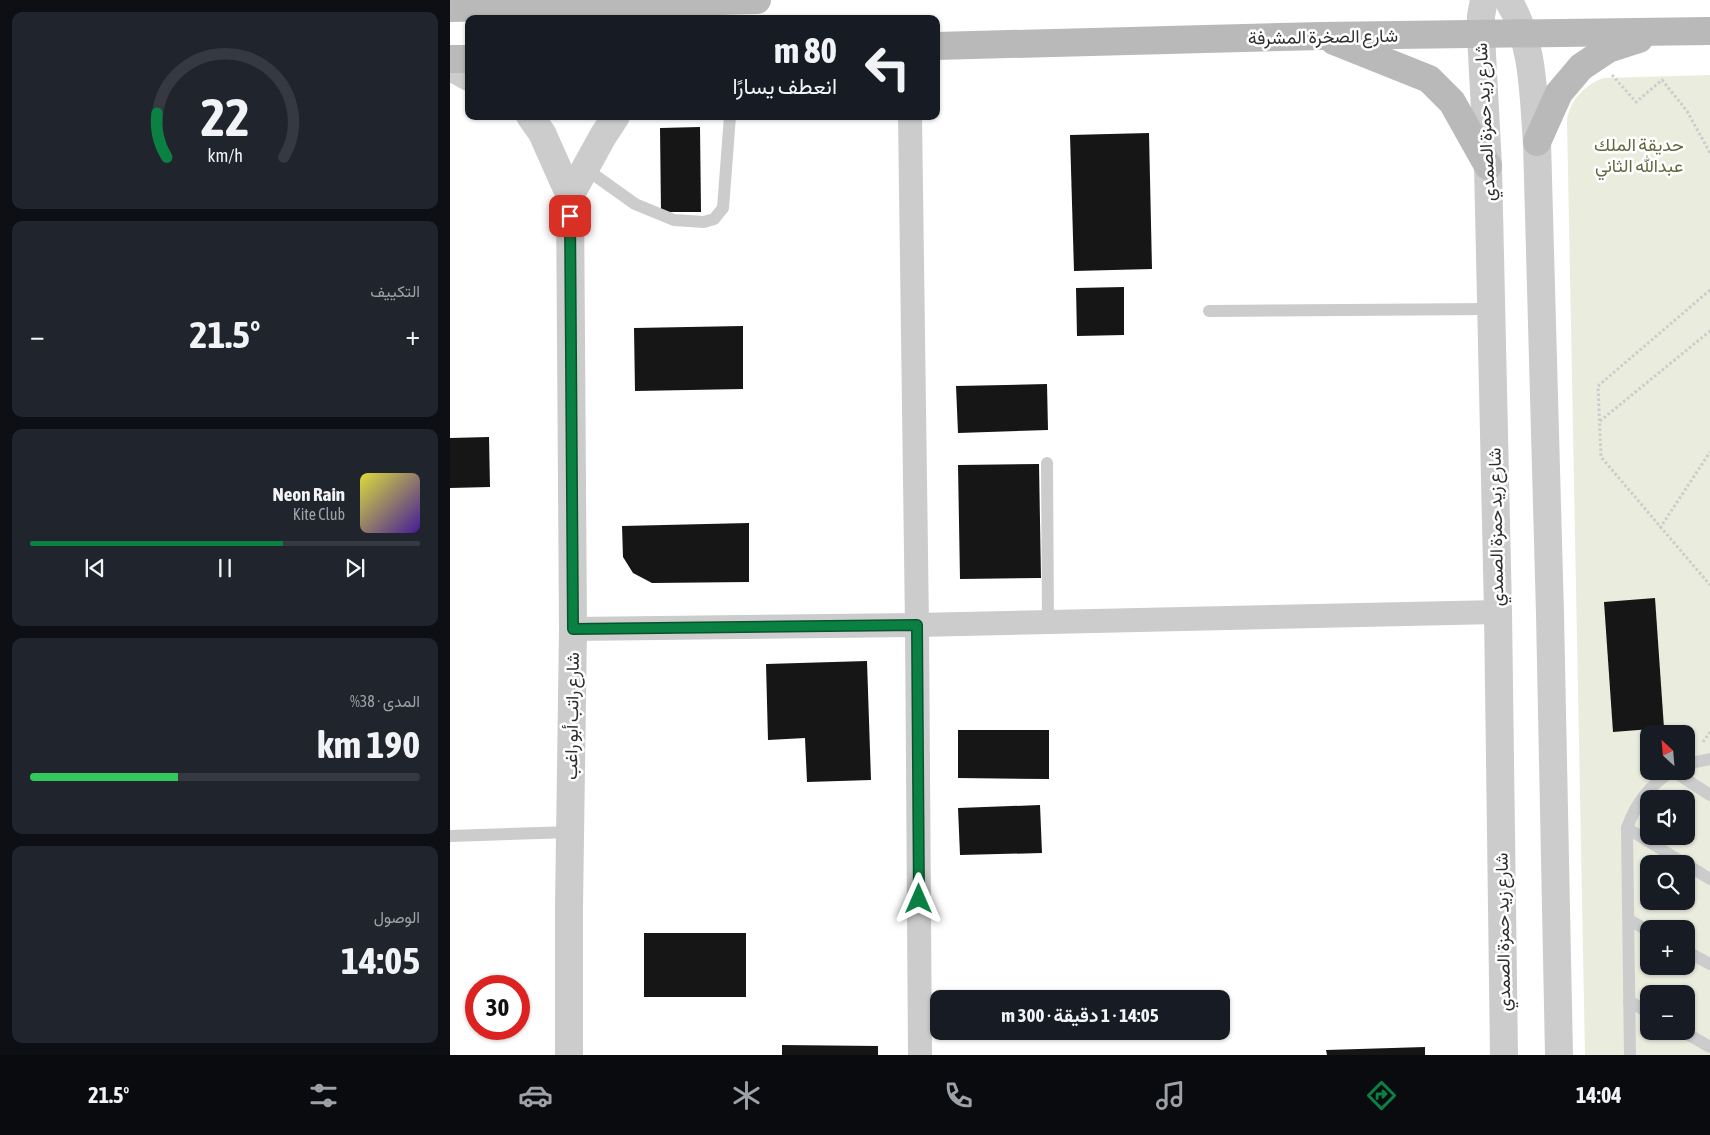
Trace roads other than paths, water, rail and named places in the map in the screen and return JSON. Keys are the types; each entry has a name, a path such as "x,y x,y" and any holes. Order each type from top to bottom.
{"main road":[{"path":"450,8 523,3 757,0"},
{"path":"1537,142 1559,93 1581,67 1608,49 1663,31"},
{"name":"شارع الصخرة المشرفة","path":"940,46 1321,36 1710,31"},
{"path":"1321,36 1429,79 1452,102 1488,166"},
{"path":"450,59 465,58"}],"street":[{"name":"شارع زيد حمزة الصمدي","path":"1484,0 1481,16 1481,35 1488,166 1498,612 1504,1055"},
{"path":"1508,0 1524,34 1530,65 1537,142 1550,614 1559,1055"},
{"path":"450,68 465,76"},
{"name":"شارع راتب أبو راغب","path":"533,120 545,139 570,196 573,629 571,832 568,907 569,1055"},
{"path":"570,196 613,120"},
{"path":"910,120 917,625 920,1055"},
{"path":"573,629 917,625 1498,612"}],"lane":[{"path":"586,169 634,204 674,220 704,222 714,219 723,208 730,120"},
{"path":"1209,311 1491,309"},
{"path":"1048,463 1048,622"},
{"path":"1695,762 1710,758"},
{"path":"1630,1055 1627,828 1639,801 1658,780"},
{"path":"1686,780 1710,795"},
{"path":"1627,828 1671,855"},
{"path":"450,836 571,832"},
{"path":"1695,870 1710,879"},
{"path":"1629,920 1640,926"},
{"path":"1695,956 1710,964"},
{"path":"1629,1002 1640,1008"},
{"path":"1695,1038 1710,1047"}],"park label":[{"name":"حديقة الملك عبدالله الثاني","path":"1639,155"}]}
